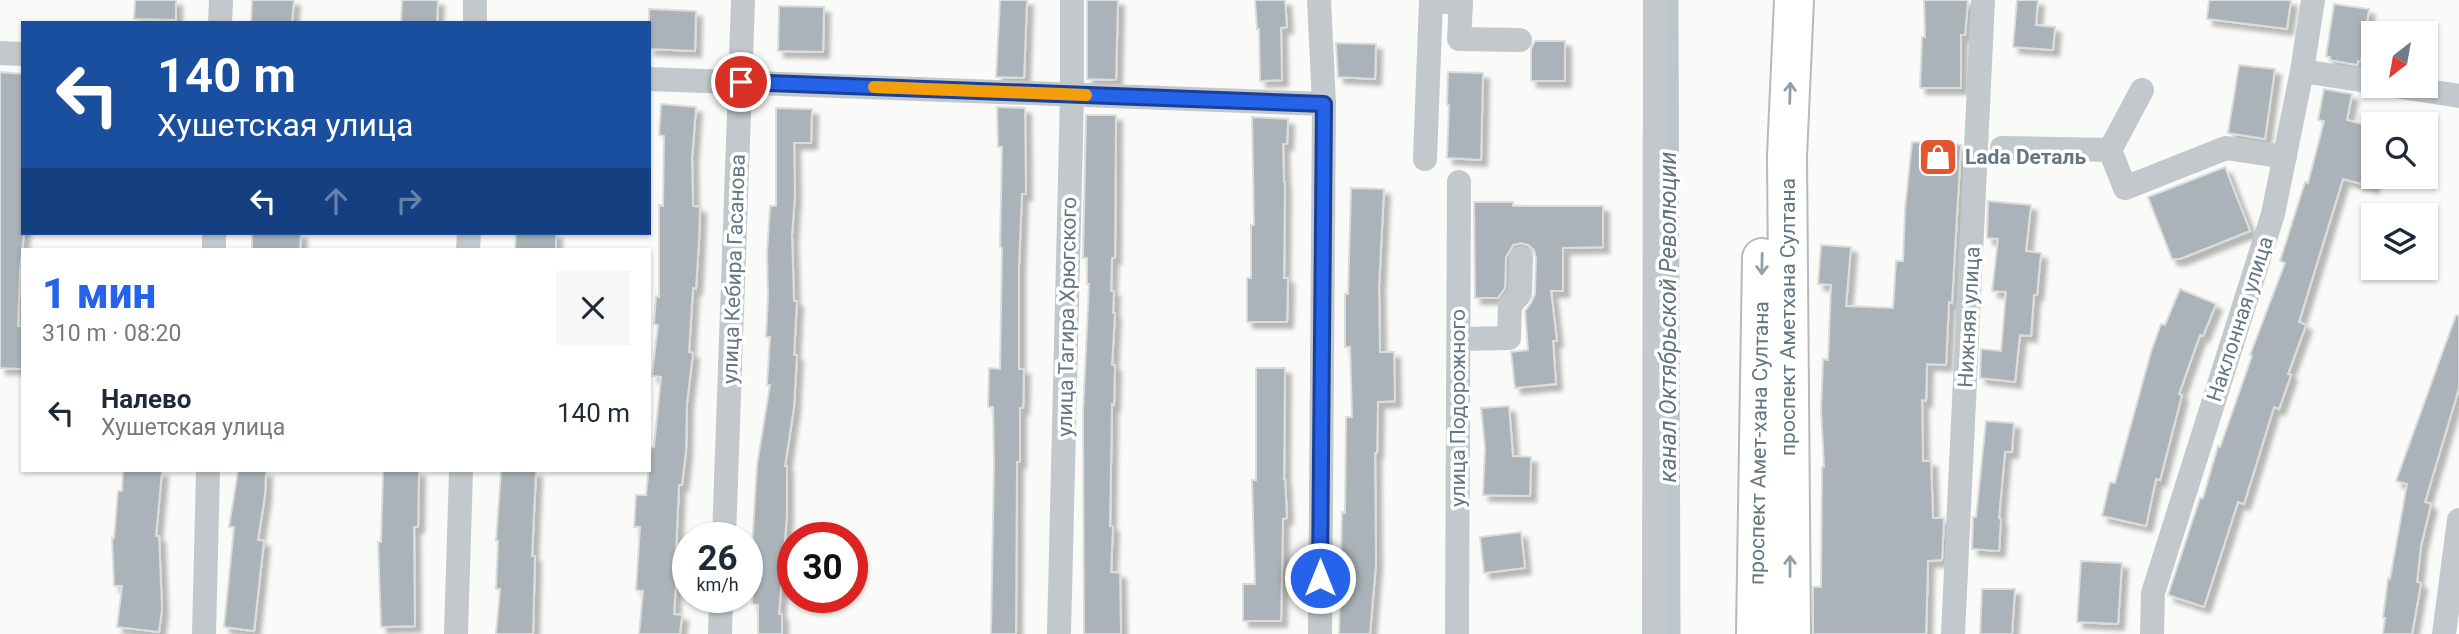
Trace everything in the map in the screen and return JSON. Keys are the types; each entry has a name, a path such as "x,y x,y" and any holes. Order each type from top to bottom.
{"main road":[{"name":"проспект Амет-хана Султана","path":"1756,634 1767,0"},
{"name":"проспект Аметхана Султана","path":"1791,634 1787,156 1794,0"}],"street":[{"path":"220,21 221,0"},
{"path":"475,0 475,21"},
{"name":"улица Кебира Гасанова","path":"725,522 743,0"},
{"name":"улица Тагира Хрюгского","path":"1059,634 1072,0"},
{"path":"1320,0 1324,104 1320,634"},
{"path":"1654,634 1655,0"},
{"name":"Нижняя улица","path":"1953,634 1983,0"},
{"name":"Наклонная улица","path":"2152,634 2152,593 2273,214 2302,71 2313,0"},
{"path":"1425,159 1432,1 1461,3 1460,39 1520,40"},
{"path":"0,53 21,54"},
{"path":"2302,71 2361,80"},
{"path":"651,79 1324,104"},
{"path":"2142,90 2110,150 2125,188 2226,148 2284,157"},
{"path":"2438,93 2459,96"},
{"path":"2002,148 2110,150"},
{"name":"улица Подорожного","path":"1457,634 1459,182"},
{"path":"1459,339 1509,338 1510,305 1520,294 1521,258"},
{"path":"204,634 208,472"},
{"path":"456,634 461,472"},
{"path":"2444,634 2459,520"},
{"path":"720,634 721,613"}],"building":[{"path":"135,0 176,0 176,20 134,19"},
{"path":"252,0 294,0 292,21 251,21"},
{"path":"402,0 438,0 437,21 401,21"},
{"path":"1000,0 1027,0 1024,78 996,77"},
{"path":"1087,0 1118,0 1116,80 1087,79"},
{"path":"1255,0 1285,0 1287,27 1281,28 1282,80 1260,81 1259,29"},
{"path":"1924,0 1968,0 1965,35 1961,35 1961,88 1920,88 1922,37 1925,37"},
{"path":"2017,0 2038,0 2036,25 2055,27 2053,50 2013,47"},
{"path":"2209,0 2291,0 2287,29 2207,19"},
{"path":"2334,4 2369,9 2367,21 2361,21 2361,62 2358,61 2357,65 2330,60 2330,57 2326,56"},
{"path":"779,6 824,7 823,52 778,51"},
{"path":"649,9 696,11 695,51 651,49"},
{"path":"1535,41 1565,41 1565,81 1531,81 1531,49"},
{"path":"1336,43 1376,44 1375,79 1338,77"},
{"path":"2239,65 2275,69 2265,139 2228,133"},
{"path":"0,72 21,74 21,235 24,235 18,326 21,326 21,369 0,368"},
{"path":"1448,72 1483,73 1481,160 1447,158"},
{"path":"2324,89 2352,94 2347,120 2361,124 2361,184 2343,179 2299,322 2306,325 2288,374 2291,375 2279,409 2274,407 2244,504 2238,502 2204,607 2168,595 2200,498 2203,498 2218,446 2220,447 2252,356 2250,355 2285,263 2280,261 2305,182 2308,183 2324,121 2318,120"},
{"path":"661,104 696,107 692,159 693,206 700,207 696,289 693,288 689,352 693,353 682,485 679,485 677,522 672,522 672,613 682,615 680,634 639,634 643,591 636,590 640,527 634,527 636,495 646,495 648,472 651,472 651,447 654,447 661,377 652,376 658,325 654,324 656,296 659,297 659,205 663,206 664,136 659,135"},
{"path":"997,107 1025,108 1026,194 1022,194 1019,265 1019,369 1024,369 1023,408 1020,408 1020,462 1017,462 1016,634 991,634 994,462 993,407 988,407 989,368 1000,369 1002,248 1002,147 998,147"},
{"path":"776,108 812,109 811,143 794,143 792,236 794,301 797,301 794,355 797,355 794,407 785,466 786,522 777,522 777,613 782,614 782,634 758,634 758,613 763,613 763,522 754,522 757,465 770,385 767,385 770,337 766,337 767,254 770,206 776,206"},
{"path":"1086,115 1116,115 1115,258 1112,258 1111,291 1114,291 1115,313 1112,365 1115,365 1110,526 1113,526 1111,572 1120,573 1121,634 1084,634 1083,413 1089,284 1087,258 1083,258"},
{"path":"1252,117 1288,119 1287,144 1283,144 1287,322 1247,322 1247,278 1251,278 1251,225 1254,225"},
{"path":"1912,142 1961,145 1946,365 1927,364 1926,401 1922,400 1923,461 1931,461 1933,518 1944,518 1942,560 1928,561 1926,634 1813,634 1813,587 1821,587 1824,467 1821,410 1823,359 1828,360 1831,285 1818,284 1821,245 1851,247 1846,306 1893,308 1896,261 1903,261"},
{"path":"2225,167 2250,231 2180,259 2172,259 2148,197"},
{"path":"1351,188 1384,189 1379,287 1380,352 1394,352 1395,401 1378,402 1375,453 1376,563 1370,634 1339,634 1346,417 1352,417 1350,347 1345,347"},
{"path":"1988,201 2031,205 2026,251 2041,253 2031,336 2020,335 2015,382 1980,378 1981,349 2001,351 2006,292 1992,291 1998,239 1987,238"},
{"path":"1474,202 1513,202 1513,206 1603,206 1603,247 1563,248 1563,291 1551,291 1557,341 1553,341 1556,384 1515,388 1511,352 1528,350 1525,311 1535,294 1536,258 1534,250 1528,245 1513,245 1506,257 1505,288 1498,298 1475,298"},
{"path":"252,235 301,235 300,248 252,248"},
{"path":"516,235 556,235 556,248 515,248"},
{"path":"2180,289 2216,304 2203,336 2200,335 2179,394 2182,395 2160,480 2156,479 2146,526 2102,516 2110,482 2115,483 2151,352 2161,324 2165,325"},
{"path":"2456,315 2459,316 2459,388 2425,502 2431,504 2421,546 2417,582 2421,583 2412,634 2383,634 2388,578 2390,579 2407,484 2396,481"},
{"path":"1256,368 1285,368 1284,479 1287,518 1283,519 1281,621 1243,621 1243,584 1255,584 1252,480 1256,480"},
{"path":"1509,406 1513,456 1531,457 1530,496 1483,495 1485,448 1481,408"},
{"path":"1986,421 2014,423 2012,452 2005,452 1999,551 1972,549 1973,517 1976,517"},
{"path":"123,472 162,472 156,536 159,536 162,609 159,632 117,627 122,586 114,586 112,538 118,491 122,491"},
{"path":"238,472 266,472 258,540 264,541 254,631 224,627 234,527 229,527"},
{"path":"383,472 419,472 418,527 414,527 415,626 381,627 378,542 381,542"},
{"path":"501,472 536,472 532,556 535,556 533,634 496,634 500,589 496,589"},
{"path":"1521,532 1525,568 1484,573 1480,537"},
{"path":"2081,561 2122,563 2118,624 2077,622"},
{"path":"1982,589 2015,589 2012,634 1980,634"}],"waterway":[{"name":"канал Октябрьской Революции","path":"1667,0 1669,634"}],"slow traffic":[{"path":"874,87 1086,95"}],"place":[{"name":"Lada Dеталь","path":"1938,157"}],"route":[{"path":"741,82 1324,104 1320,578"}]}
